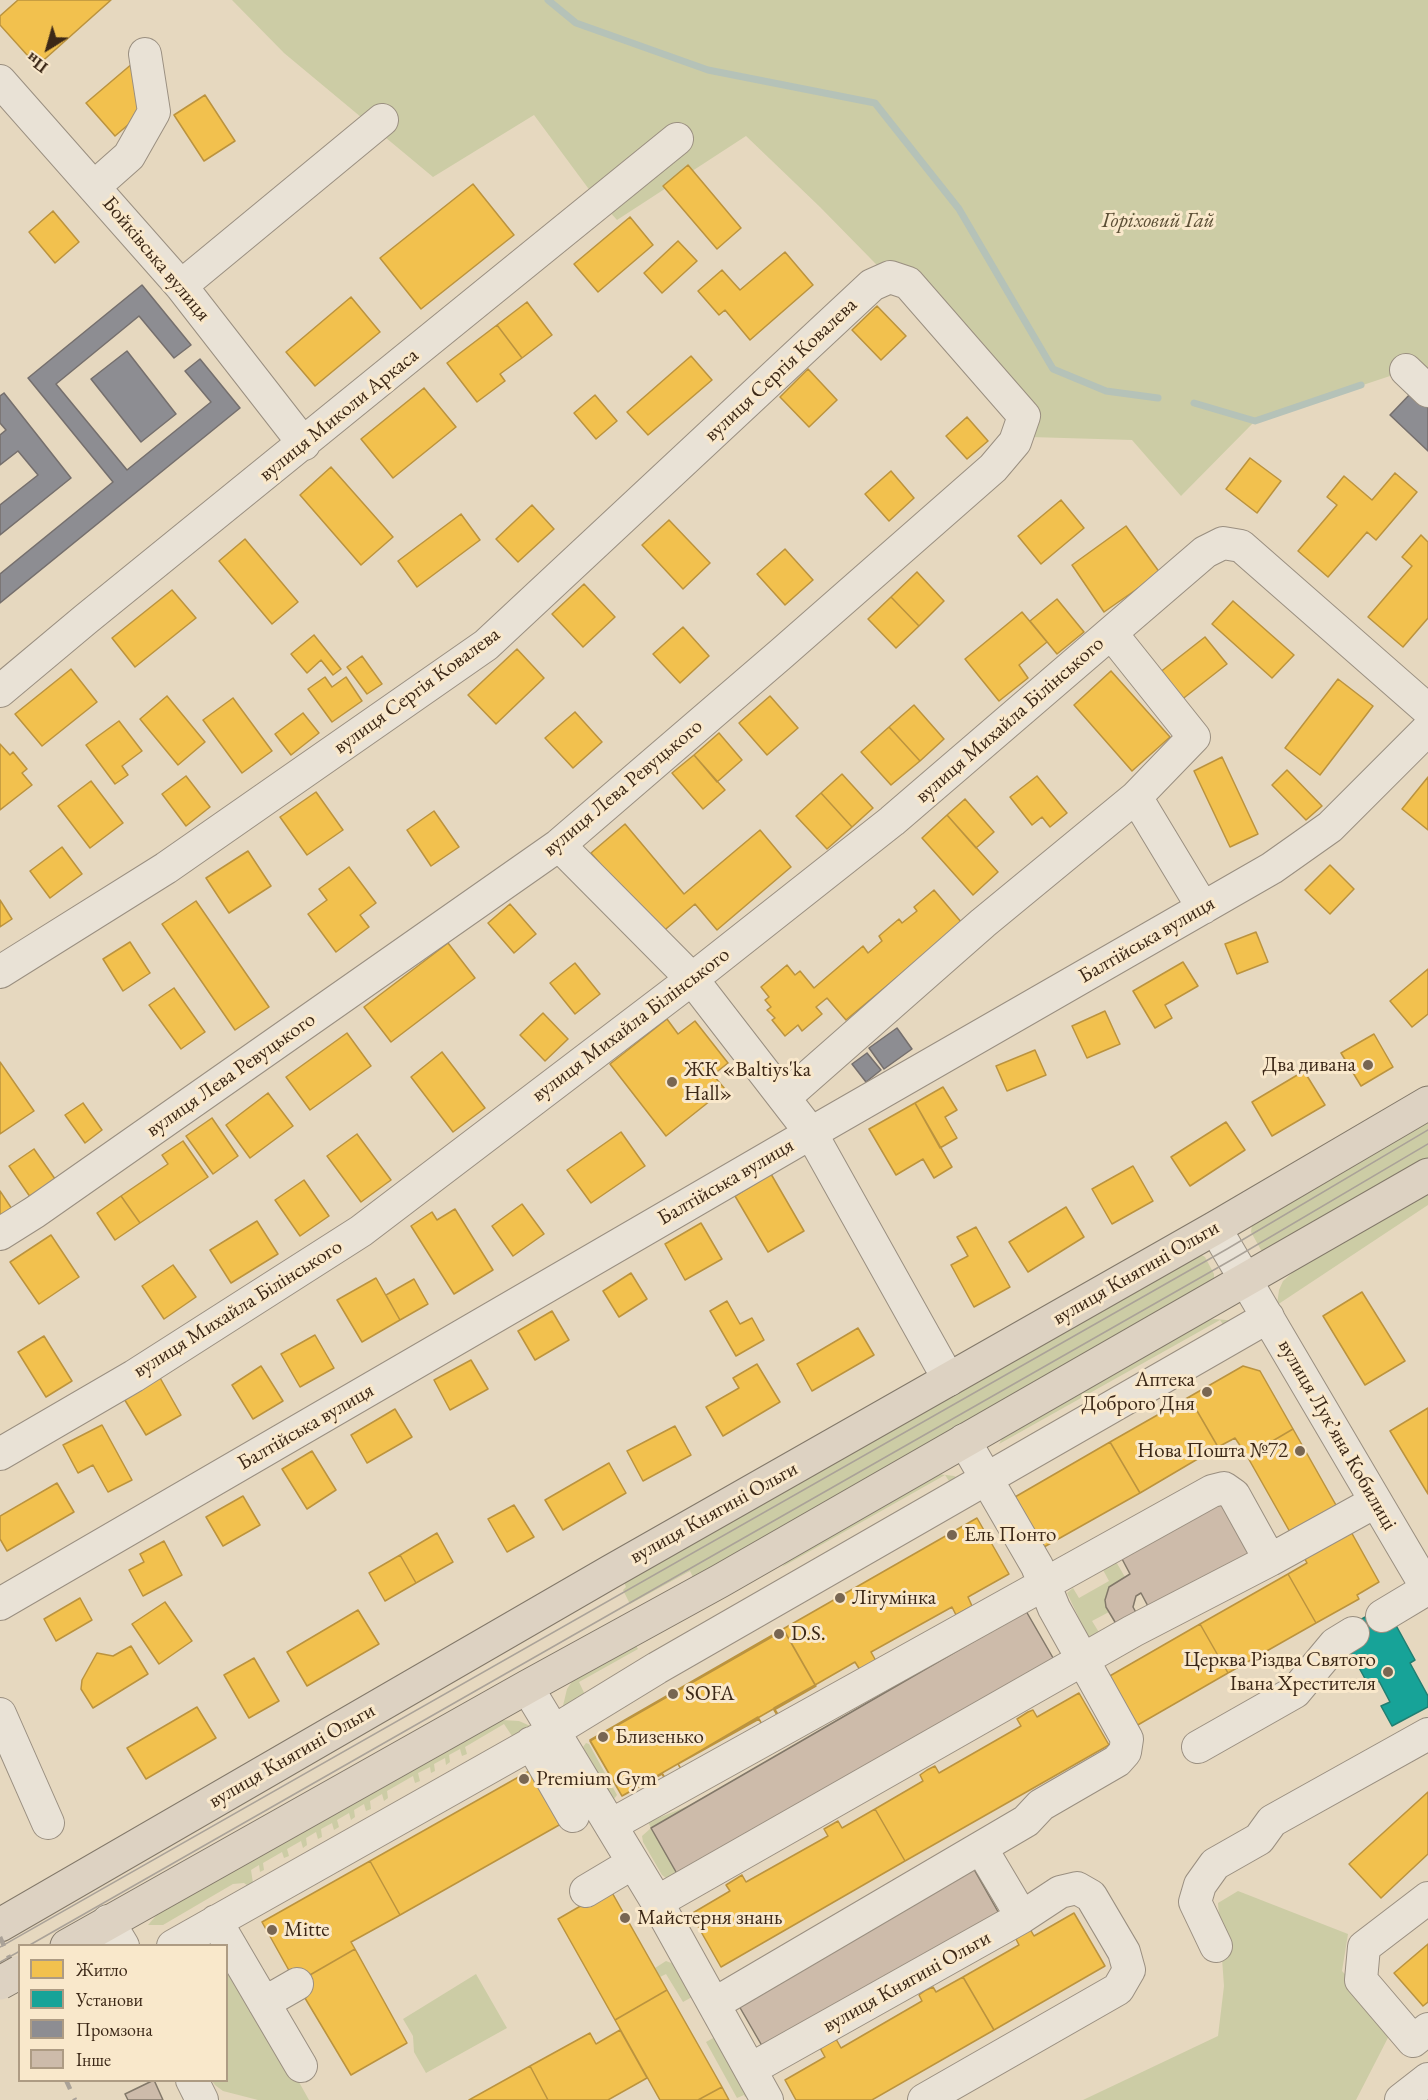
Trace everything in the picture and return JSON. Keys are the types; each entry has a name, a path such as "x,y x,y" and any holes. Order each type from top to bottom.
{"main road":[{"name":"вулиця Княгині Ольги","path":"0,1925 610,1572 1215,1228 1428,1103"},
{"path":"96,1937 527,1687 720,1581 1428,1175"},
{"path":"0,1983 18,1973"}],"street":[{"path":"94,187 129,156 154,112 146,54"},
{"name":"Бойківська вулиця","path":"0,81 181,286 304,444"},
{"path":"181,286 382,120"},
{"name":"вулиця Миколи Аркаса","path":"0,692 86,619 677,139"},
{"name":"вулиця Лева Ревуцького","path":"0,1234 559,845 993,468 1015,442 1024,416 908,283 890,277 872,285"},
{"name":"вулиця Сергія Ковалева","path":"0,972 166,868 486,645 872,285"},
{"path":"1406,370 1428,391"},
{"name":"вулиця Михайла Білінського","path":"0,1454 134,1376 361,1231 692,979 892,822 1205,552 1223,543 1241,546 1428,710"},
{"path":"784,1098 983,923 1136,796 1194,737 1111,633"},
{"name":"Балтійська вулиця","path":"0,1604 1272,868 1330,827 1428,729"},
{"path":"1136,796 1203,908"},
{"path":"559,845 692,979 811,1133 949,1380"},
{"name":"вулиця Лукʼяна Кобилиці","path":"1215,1228 1428,1590"},
{"path":"176,1944 543,1737 657,1668 1268,1317"},
{"path":"714,2004 1026,1821 1041,1805 1117,1761 1125,1752 1127,1739 1054,1608 1037,1566 964,1440"},
{"path":"611,1825 1212,1491 1224,1488 1234,1495 1270,1560"},
{"path":"657,1902 788,1822 952,1728 1082,1660 1130,1627 1270,1560 1375,1502"},
{"path":"1382,1616 1428,1590"},
{"path":"1198,1747 1295,1692 1335,1644 1353,1633"},
{"path":"527,1687 573,1816"},
{"path":"0,1714 48,1823"},
{"path":"1216,1946 1195,1902 1200,1885 1215,1864 1259,1839 1272,1821 1428,1734"},
{"path":"543,1737 611,1825 768,2100"},
{"path":"981,1848 1022,1917"},
{"path":"586,1891 633,1863"},
{"name":"вулиця Княгині Ольги","path":"751,2069 961,1945 1022,1917 1060,1892 1077,1888 1091,1896 1124,1952 1129,1970 1118,1989 938,2096"},
{"path":"1428,1898 1364,1947 1361,1980 1413,2042 1428,2029"},
{"path":"216,1921 302,2066"},
{"path":"264,2003 297,1984"},
{"path":"1401,2100 1428,2079"},
{"path":"193,2082 202,2100"}],"green space":[{"name":"Горіховий Гай","path":"232,0 1428,0 1428,380 1414,368 1255,421 1181,496 1132,440 1030,437 920,309 820,207 746,136 617,220 588,188 534,115 433,177 284,53"},
{"path":"1428,1119 1428,1159 1268,1252 1261,1250 1251,1232 1252,1224"},
{"path":"1428,1190 1428,1205 1277,1305 1283,1281 1294,1271"},
{"path":"1200,1254 1205,1257 1214,1274 1214,1280 693,1577 690,1571 630,1604 623,1590 626,1587 623,1580"},
{"path":"1214,1319 1239,1321 1228,1332 1220,1320 999,1444 1003,1437 1205,1321"},
{"path":"938,1474 954,1476 963,1481 953,1487 945,1475 782,1567 793,1555"},
{"path":"1115,1560 1125,1577 1109,1587 1105,1600 1109,1612 1092,1621 1100,1634 1091,1637 1087,1635 1067,1593 1073,1588 1079,1598 1109,1581 1102,1568"},
{"path":"635,1644 638,1649 579,1682 588,1701 562,1710 567,1689 575,1677"},
{"path":"501,1720 519,1721 535,1728 516,1742 504,1724 465,1747 467,1754 462,1756 460,1749 449,1755 450,1762 446,1765 445,1758 434,1764 435,1771 431,1773 430,1767 418,1773 420,1781 415,1783 413,1776 387,1791 388,1798 384,1801 382,1794 370,1801 371,1809 366,1811 364,1804 354,1810 355,1817 351,1820 349,1813 337,1820 339,1827 334,1830 332,1823 321,1829 322,1837 318,1839 316,1832 306,1838 307,1845 303,1848 301,1841 287,1849 289,1856 284,1858 282,1852 263,1863 264,1870 260,1872 259,1865 251,1870 254,1890 244,1883 233,1884 163,1925 148,1925 161,1910"},
{"path":"586,1743 589,1744 617,1795 614,1799 583,1747"},
{"path":"688,1806 651,1828 648,1822"},
{"path":"651,1828 678,1874 669,1879 662,1875 643,1842 642,1836"},
{"path":"1238,1891 1348,1934 1342,1971 1394,2026 1356,2100 1083,2100 1218,2036 1224,1986 1218,1903"},
{"path":"228,1955 309,2100 258,2100 223,2091 213,2082 228,2082"},
{"path":"666,1961 674,1964 692,1997 683,2002 666,1974 660,1977 655,1968"},
{"path":"476,1974 507,2028 426,2073 414,2052 413,2036 403,2019"},
{"path":"715,2037 748,2096 737,2098 706,2042"}],"building: Житло":[{"path":"18,0 111,0 37,66 0,25 0,16"},
{"path":"133,63 150,106 115,136 86,103"},
{"path":"205,95 235,141 204,161 174,115"},
{"path":"688,165 741,228 717,249 663,186"},
{"path":"473,184 514,235 421,309 380,258"},
{"path":"53,211 79,242 55,263 29,232"},
{"path":"630,217 653,245 598,292 574,264"},
{"path":"678,241 697,261 662,293 644,273"},
{"path":"785,252 813,285 750,340 725,310 719,315 698,291 722,270 740,290"},
{"path":"351,297 380,332 315,386 286,352"},
{"path":"527,302 552,335 522,358 497,325"},
{"path":"877,306 906,336 881,360 852,330"},
{"path":"497,325 522,358 500,374 505,381 477,402 447,363"},
{"path":"691,356 712,380 648,435 627,412"},
{"path":"808,369 837,400 809,427 780,397"},
{"path":"424,388 456,427 393,478 361,439"},
{"path":"595,395 617,421 596,439 574,413"},
{"path":"967,417 988,441 967,459 946,436"},
{"path":"1250,458 1281,481 1257,513 1226,489"},
{"path":"331,467 393,537 361,565 300,495"},
{"path":"891,471 914,498 889,521 865,494"},
{"path":"1395,473 1417,492 1376,540 1367,532 1328,577 1298,551 1337,505 1327,497 1344,476 1372,500"},
{"path":"1061,500 1084,528 1041,564 1018,536"},
{"path":"532,505 554,529 518,562 496,539"},
{"path":"461,514 480,540 417,587 398,561"},
{"path":"669,520 710,563 683,589 642,545"},
{"path":"1126,526 1160,573 1104,612 1072,565"},
{"path":"1421,535 1428,542 1428,618 1403,647 1368,617 1412,566 1402,557"},
{"path":"245,539 298,602 272,624 219,561"},
{"path":"785,549 813,580 785,605 757,574"},
{"path":"917,572 944,601 919,626 891,597"},
{"path":"584,584 615,617 583,647 552,614"},
{"path":"172,590 196,618 135,667 112,638"},
{"path":"891,597 919,626 896,648 868,619"},
{"path":"1057,599 1084,632 1057,654 1030,621"},
{"path":"1233,601 1294,655 1272,678 1212,624"},
{"path":"1022,612 1047,642 1019,665 1028,678 999,701 965,659"},
{"path":"683,627 709,656 680,683 653,654"},
{"path":"314,635 341,669 333,675 321,660 307,673 291,654"},
{"path":"1205,637 1227,664 1180,701 1159,673"},
{"path":"517,649 544,678 496,724 468,695"},
{"path":"362,656 382,684 367,694 347,667"},
{"path":"71,669 97,702 42,746 15,714"},
{"path":"1111,671 1170,737 1132,771 1074,705"},
{"path":"325,677 332,687 346,677 362,701 332,722 308,689"},
{"path":"1338,679 1373,706 1320,775 1285,748"},
{"path":"167,696 205,742 178,765 140,719"},
{"path":"770,696 798,728 767,755 739,723"},
{"path":"233,698 272,751 242,773 203,720"},
{"path":"914,705 944,739 920,761 889,727"},
{"path":"575,712 602,742 573,768 545,738"},
{"path":"303,713 319,733 291,755 275,734"},
{"path":"119,721 142,751 122,766 128,775 115,784 86,745"},
{"path":"889,727 920,761 891,785 861,752"},
{"path":"719,733 742,760 717,782 694,755"},
{"path":"0,744 10,755 13,752 27,769 22,773 32,785 0,810"},
{"path":"694,755 725,790 703,809 672,773"},
{"path":"1222,757 1258,834 1230,847 1194,771"},
{"path":"1287,770 1322,806 1306,820 1272,785"},
{"path":"842,774 873,808 852,827 821,793"},
{"path":"186,776 210,807 186,826 162,794"},
{"path":"1037,776 1067,813 1050,827 1042,817 1032,825 1010,797"},
{"path":"1428,777 1428,830 1402,809"},
{"path":"91,781 123,823 90,848 58,806"},
{"path":"316,792 343,830 307,855 280,817"},
{"path":"821,793 852,827 827,849 796,816"},
{"path":"965,799 994,832 976,848 947,815"},
{"path":"434,811 459,847 431,866 407,830"},
{"path":"947,815 998,872 973,895 922,838"},
{"path":"625,824 684,894 760,830 791,867 717,930 695,904 660,934 591,853"},
{"path":"62,847 82,874 50,898 30,871"},
{"path":"248,851 271,886 229,913 206,878"},
{"path":"1330,865 1354,889 1330,914 1305,890"},
{"path":"349,867 376,903 360,915 369,927 336,952 308,914 327,900 319,889"},
{"path":"934,890 962,923 846,1020 827,998 816,1007 822,1014 802,1031 798,1025 785,1036 772,1020 775,1018 767,1010 771,1007 765,1000 769,997 761,987 787,965 795,975 800,971 814,988 863,946 868,953 882,941 879,936 899,919 902,923 917,911 914,907"},
{"path":"0,900 12,919 0,927"},
{"path":"196,901 269,1007 235,1030 162,924"},
{"path":"510,904 536,934 514,953 488,923"},
{"path":"1256,932 1268,962 1237,974 1225,944"},
{"path":"130,942 150,973 123,991 103,959"},
{"path":"448,943 475,978 391,1042 364,1007"},
{"path":"1183,962 1198,986 1165,1005 1172,1018 1155,1028 1133,991"},
{"path":"575,963 600,994 575,1014 550,983"},
{"path":"1428,969 1428,1014 1412,1027 1390,1001"},
{"path":"174,988 205,1032 181,1049 149,1005"},
{"path":"1105,1011 1120,1044 1087,1058 1072,1026"},
{"path":"543,1013 568,1039 545,1061 520,1035"},
{"name":"ЖК «Baltiysʹka Hall»","path":"667,1019 678,1034 695,1021 728,1063 713,1075 725,1089 666,1136 610,1064"},
{"path":"347,1033 371,1066 310,1110 286,1077"},
{"path":"1374,1034 1393,1067 1361,1086 1341,1053"},
{"path":"1035,1050 1046,1075 1007,1091 996,1066"},
{"path":"442,1052 485,1108 453,1132 411,1077"},
{"path":"0,1062 34,1111 0,1134"},
{"path":"1304,1071 1325,1105 1272,1136 1252,1102"},
{"path":"943,1087 957,1110 945,1117 957,1138 940,1148 915,1103"},
{"path":"268,1093 293,1126 250,1158 226,1125"},
{"path":"83,1103 102,1130 85,1143 65,1115"},
{"path":"915,1103 952,1167 934,1178 923,1159 896,1175 869,1129"},
{"path":"212,1118 238,1156 213,1174 186,1136"},
{"path":"1226,1122 1245,1150 1190,1186 1171,1157"},
{"path":"621,1132 645,1166 591,1203 567,1170"},
{"path":"357,1134 391,1180 361,1202 327,1156"},
{"path":"183,1141 208,1177 140,1223 121,1196 168,1164 162,1155"},
{"path":"34,1149 60,1186 35,1204 9,1166"},
{"path":"1133,1166 1153,1201 1112,1224 1092,1189"},
{"path":"771,1174 804,1231 768,1252 735,1196"},
{"path":"304,1180 329,1216 300,1236 275,1200"},
{"path":"0,1191 18,1218 0,1230"},
{"path":"121,1196 140,1223 115,1240 97,1213"},
{"path":"522,1204 544,1234 513,1256 492,1226"},
{"path":"1066,1207 1084,1237 1028,1272 1009,1242"},
{"path":"455,1209 493,1270 454,1294 411,1226 432,1212 437,1220"},
{"path":"257,1221 278,1254 231,1283 210,1250"},
{"path":"701,1223 722,1259 685,1280 665,1244"},
{"path":"976,1227 1010,1287 974,1307 951,1265 968,1256 957,1237"},
{"path":"51,1235 79,1277 39,1304 10,1262"},
{"path":"173,1265 196,1297 164,1319 142,1286"},
{"path":"631,1273 647,1299 619,1317 603,1291"},
{"path":"376,1278 400,1320 362,1342 337,1300"},
{"path":"414,1279 428,1304 400,1320 386,1295"},
{"path":"1362,1292 1405,1361 1365,1385 1323,1316"},
{"path":"727,1301 740,1324 752,1318 764,1340 736,1356 710,1311"},
{"path":"552,1311 569,1340 535,1360 518,1331"},
{"path":"858,1328 874,1355 812,1391 797,1364"},
{"path":"315,1335 334,1368 300,1387 281,1354"},
{"path":"44,1336 72,1381 46,1397 18,1352"},
{"path":"471,1360 488,1389 450,1410 434,1380"},
{"path":"757,1364 780,1402 723,1436 706,1407 739,1388 733,1378"},
{"path":"261,1366 283,1401 253,1419 232,1385"},
{"path":"1243,1366 1260,1371 1293,1429 1247,1456 1235,1438 1218,1447 1189,1397"},
{"path":"159,1376 181,1415 146,1435 123,1397"},
{"path":"1189,1397 1218,1447 1140,1493 1110,1442"},
{"path":"1428,1408 1428,1494 1390,1431"},
{"path":"395,1409 412,1437 367,1463 351,1435"},
{"path":"102,1425 132,1480 108,1492 93,1465 78,1473 63,1445"},
{"path":"675,1426 691,1455 643,1481 627,1451"},
{"path":"1293,1429 1345,1521 1299,1548 1247,1456"},
{"path":"1110,1442 1140,1493 1044,1547 1015,1497"},
{"path":"312,1451 336,1490 307,1509 282,1469"},
{"path":"609,1463 626,1493 563,1530 545,1500"},
{"path":"57,1483 74,1512 7,1551 0,1539 0,1516"},
{"path":"243,1496 260,1525 223,1546 206,1517"},
{"path":"514,1505 534,1537 507,1552 488,1519"},
{"path":"977,1518 1009,1574 968,1597 972,1606 956,1615 952,1607 871,1652 876,1661 860,1670 855,1662 815,1685 783,1629"},
{"path":"1345,1521 1379,1582 1357,1595 1359,1599 1316,1623 1288,1574 1307,1563 1299,1548"},
{"path":"437,1533 453,1562 416,1583 400,1555"},
{"path":"164,1541 182,1575 143,1596 129,1570 144,1562 140,1554"},
{"path":"400,1555 416,1583 385,1601 369,1573"},
{"path":"1288,1574 1316,1623 1228,1673 1200,1624"},
{"path":"80,1598 92,1620 56,1641 44,1619"},
{"path":"165,1602 192,1641 159,1664 132,1624"},
{"path":"358,1610 379,1644 307,1686 287,1652"},
{"path":"1200,1624 1228,1673 1136,1726 1108,1677"},
{"path":"783,1629 815,1685 774,1708 779,1716 763,1726 758,1717 678,1764 683,1772 667,1781 662,1773 622,1796 590,1740"},
{"path":"783,1629 815,1685 622,1796 590,1740"},
{"path":"784,1630 816,1686 774,1710 779,1718 763,1727 759,1719 678,1764 683,1773 667,1782 662,1774 622,1796 590,1741"},
{"path":"131,1646 148,1674 93,1708 81,1689 82,1680 97,1653 113,1656"},
{"path":"254,1658 279,1701 249,1718 224,1675"},
{"path":"1079,1693 1109,1745 905,1861 875,1809 923,1781 920,1775 927,1770 935,1766 939,1773 1021,1726 1017,1719 1028,1712 1033,1710 1037,1717"},
{"path":"197,1707 216,1738 146,1779 127,1748"},
{"path":"538,1766 568,1820 400,1915 370,1861"},
{"path":"1428,1792 1428,1854 1381,1898 1349,1864"},
{"path":"875,1809 905,1861 721,1967 691,1914 730,1891 726,1885 742,1875 746,1882 828,1836 824,1829 838,1821 842,1828"},
{"path":"370,1861 400,1915 351,1942 355,1949 296,1983 262,1922"},
{"path":"610,1889 667,1990 615,2020 558,1919"},
{"path":"1074,1913 1105,1966 994,2030 963,1977 1019,1945 1015,1937 1030,1929 1034,1936"},
{"path":"1428,1944 1428,2002 1423,2006 1394,1973"},
{"path":"355,1949 407,2043 351,2075 296,1983"},
{"path":"963,1977 994,2030 872,2100 796,2100 785,2080 825,2057 820,2048 836,2039 841,2048 922,2001 919,1995 926,1990 933,1987 936,1992"},
{"path":"667,1990 722,2087 698,2100 660,2100 615,2020"},
{"path":"620,2030 647,2078 608,2100 548,2100 530,2066 590,2033 596,2044"},
{"path":"530,2066 548,2100 469,2100"},
{"path":"722,2087 729,2100 698,2100"}],"building: Установи":[{"name":"Церква Різдва Святого Івана Хрестителя","path":"1378,1610 1392,1618 1415,1660 1410,1663 1428,1696 1428,1707 1392,1726 1381,1706 1390,1702 1379,1681 1369,1686 1346,1644 1349,1626"}],"building: Промзона":[{"path":"142,285 191,345 174,358 139,316 56,384 127,470 211,402 185,371 200,359 240,408 0,603 0,574 113,482 28,378"},
{"path":"127,351 176,414 141,442 91,379"},
{"path":"1413,391 1428,405 1428,451 1390,415"},
{"path":"4,393 71,478 0,535 0,505 38,475 18,451 0,465 0,435 6,430 0,423 0,396"},
{"path":"897,1028 912,1049 884,1069 869,1048"},
{"path":"867,1053 881,1070 866,1082 852,1064"}],"building: Інше":[{"path":"1224,1501 1253,1554 1150,1610 1141,1593 1136,1596 1133,1607 1138,1616 1118,1627 1106,1607 1105,1600 1109,1587 1130,1574 1121,1557"},
{"path":"1026,1611 1056,1663 680,1879 651,1828"},
{"path":"971,1864 1001,1917 765,2051 735,1999"},
{"path":"150,2082 155,2082 163,2100 128,2100 125,2094"}],"waterway":[{"path":"548,0 576,23 708,70 875,103 959,209 1053,369 1106,391 1158,398"},
{"path":"1194,403 1255,421 1361,385"}],"tram line":[{"path":"0,1947 1227,1249 1428,1130"},
{"path":"32,1944 1233,1259 1428,1144"},
{"path":"0,1962 18,1952"}],"railway":[{"path":"0,1937 18,1978"},
{"path":"67,2082 75,2100"}],"place":[{"name":"Два дивана","path":"1368,1065"},
{"name":"ЖК «Baltiysʹka Hall»","path":"672,1082"},
{"name":"Аптека Доброго Дня","path":"1207,1392"},
{"name":"Нова Пошта №72","path":"1300,1451"},
{"name":"Ель Понто","path":"952,1535"},
{"name":"Лігумінка","path":"840,1598"},
{"name":"D.S.","path":"779,1634"},
{"name":"Церква Різдва Святого Івана Хрестителя","path":"1388,1672"},
{"name":"SOFA","path":"673,1694"},
{"name":"Близенько","path":"603,1737"},
{"name":"Premium Gym","path":"524,1779"},
{"name":"Майстерня знань","path":"625,1918"},
{"name":"Mitte","path":"272,1930"}]}
